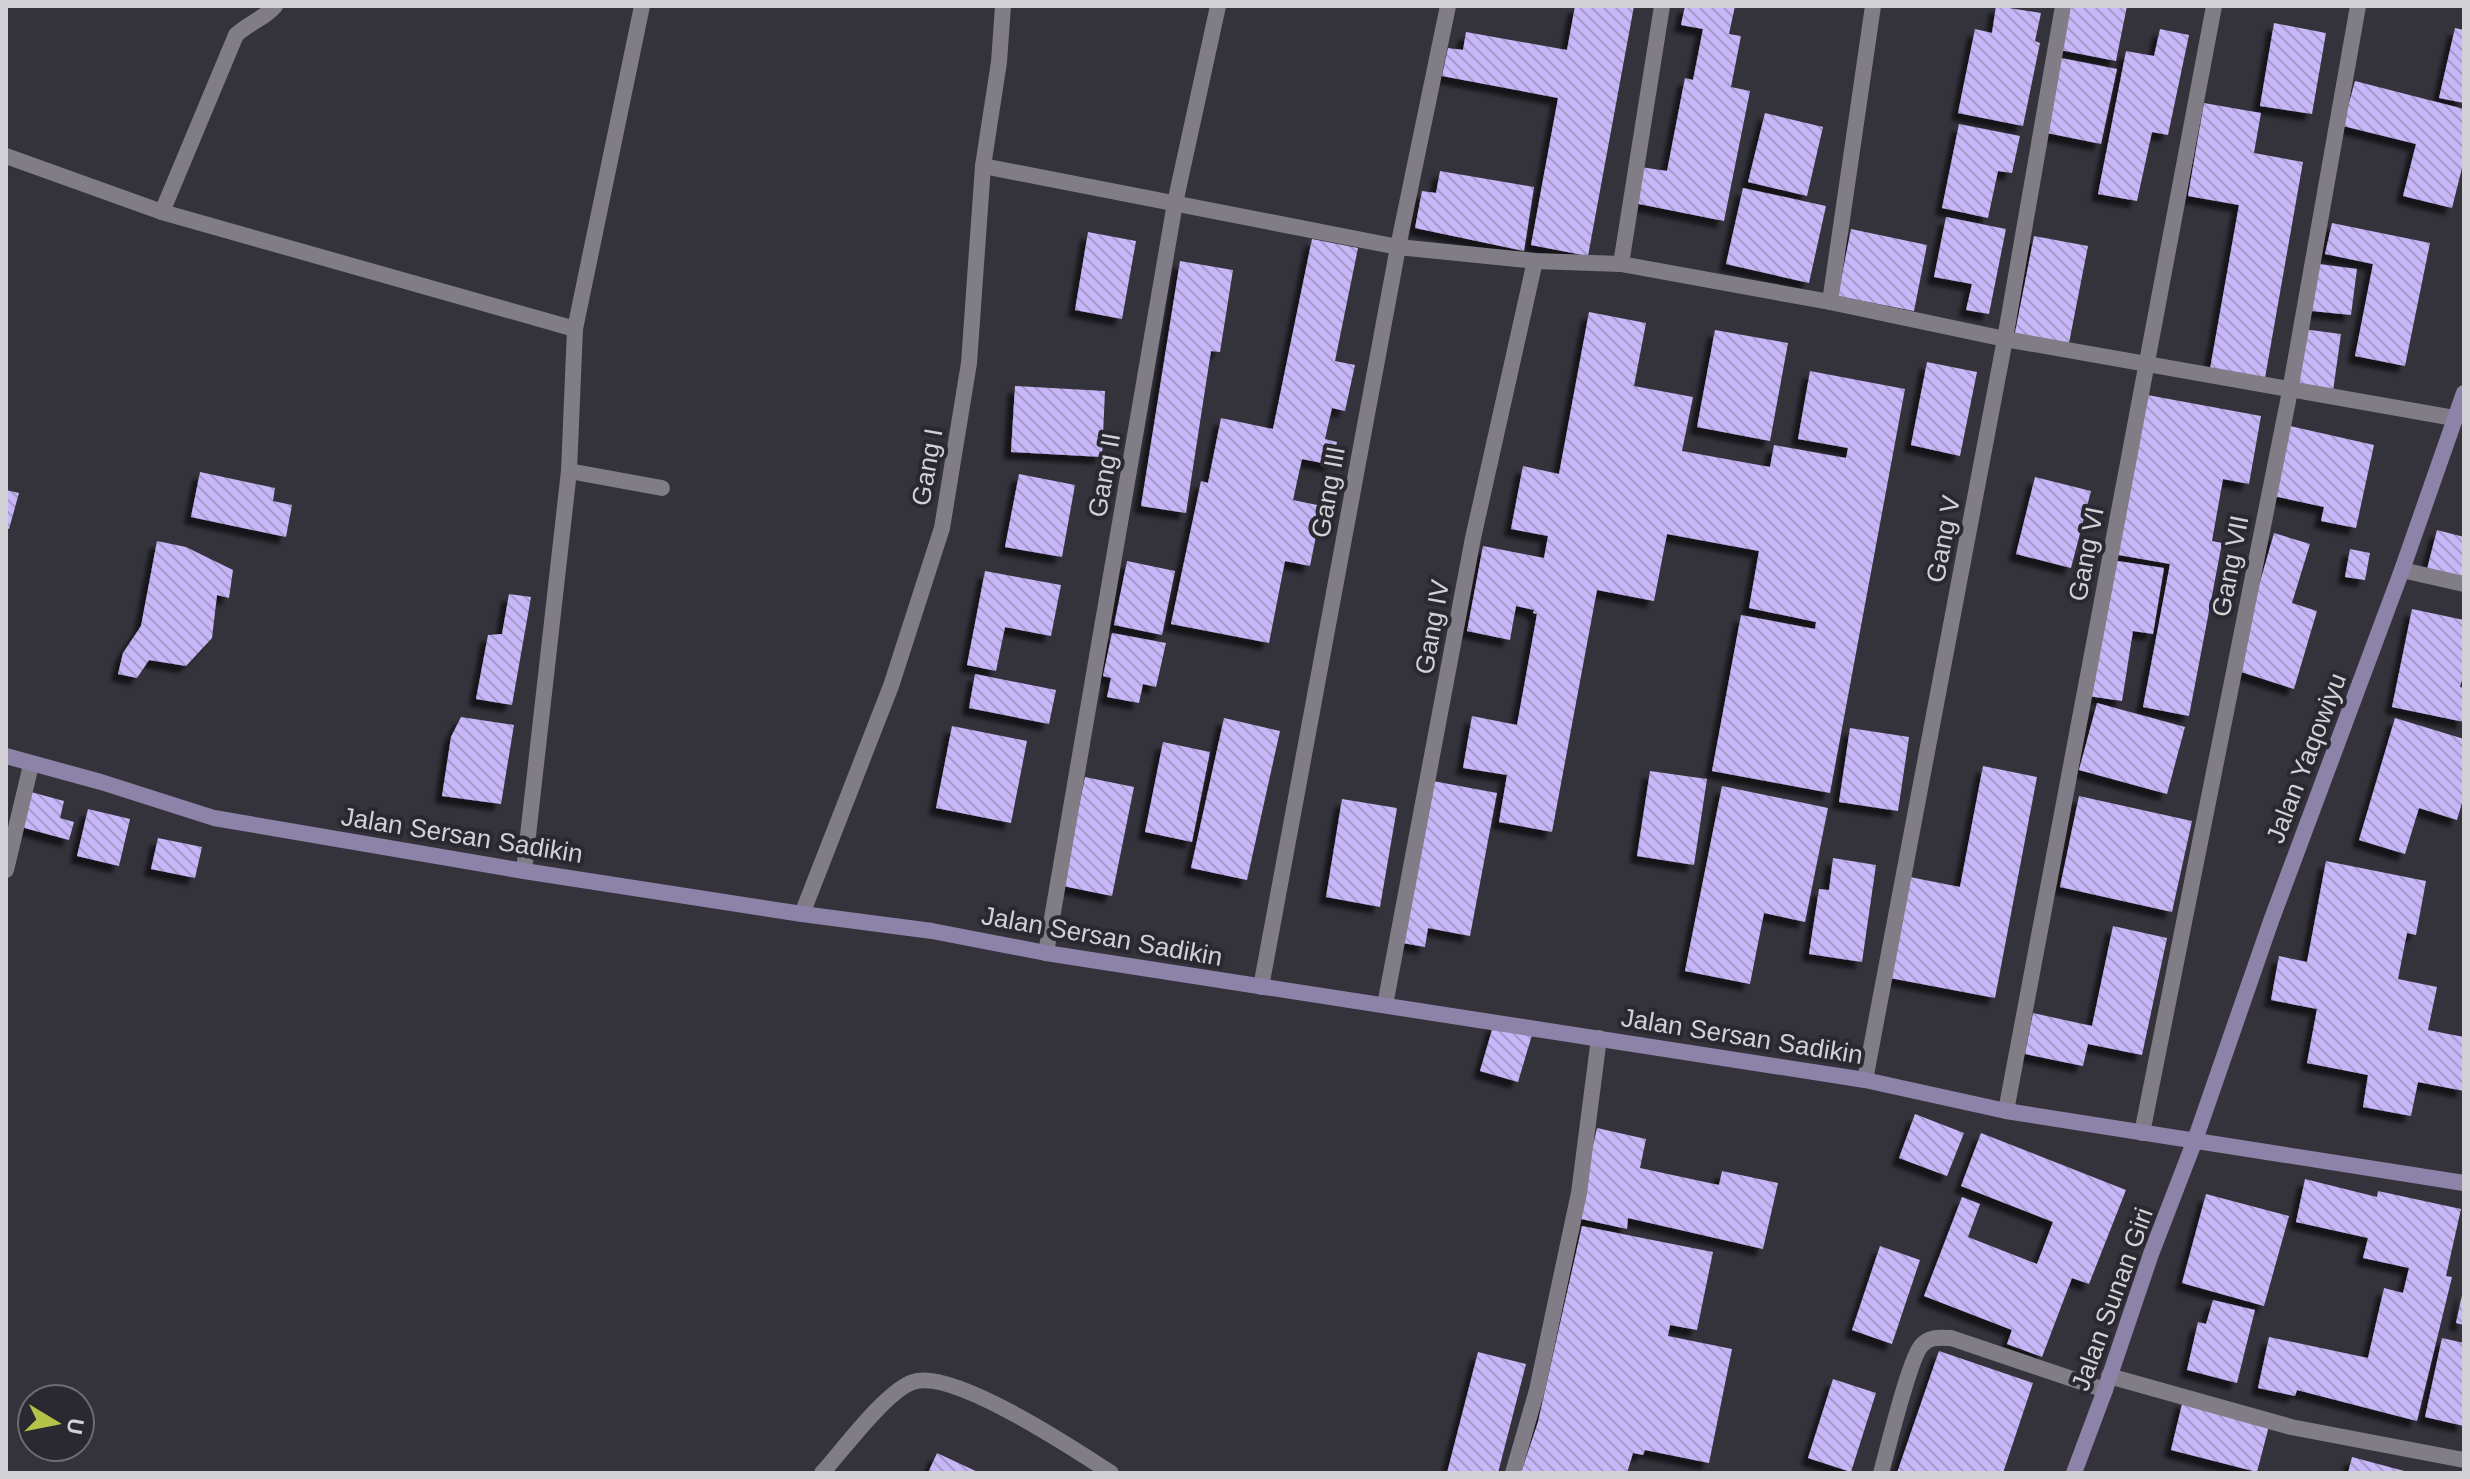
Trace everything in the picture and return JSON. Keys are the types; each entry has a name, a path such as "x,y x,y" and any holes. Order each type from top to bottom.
{"main road":[{"name":"Jalan Yaqowiyu","path":"2195,1140 2271,921 2402,570 2464,393"},
{"name":"Jalan Sersan Sadikin","path":"6,756 214,818 524,871 932,931 1046,953 1865,1080 2006,1111 2464,1183"},
{"name":"Jalan Sunan Giri","path":"2074,1473 2151,1254 2195,1140"}],"street":[{"path":"162,212 236,35 275,6"},
{"path":"524,871 569,471 575,329 642,6"},
{"name":"Gang I","path":"802,914 891,686 942,528 969,363 983,166 999,62 1003,6"},
{"name":"Gang II","path":"1046,953 1175,203 1218,6"},
{"name":"Gang III","path":"1261,987 1398,247 1448,6"},
{"path":"1621,264 1662,6"},
{"path":"1830,302 1873,6"},
{"name":"Gang V","path":"1865,1080 2005,339 2063,6"},
{"name":"Gang VI","path":"2006,1111 2214,6"},
{"name":"Gang VII","path":"2142,1133 2290,391 2358,6"},
{"path":"6,156 162,212 575,329"},
{"path":"983,166 1398,247 1535,261 1621,264 1830,302 2005,339 2454,418"},
{"name":"Gang IV","path":"1385,1005 1473,538 1535,261"},
{"path":"569,471 662,488"},
{"path":"2402,570 2464,584"},
{"path":"6,870 31,765"},
{"path":"1513,1473 1537,1390 1579,1193 1599,1038"},
{"path":"1881,1473 1920,1346 1934,1337 1951,1338 2107,1383 2291,1427 2464,1460"},
{"path":"822,1473 890,1396 914,1381 949,1383 1042,1429 1111,1473"}],"building":[{"path":"1575,6 1634,6 1588,256 1531,245 1558,98 1442,76 1448,48 1463,50 1466,32 1567,50"},
{"path":"1685,6 1735,6 1729,34 1741,36 1731,87 1750,91 1724,221 1634,203 1641,167 1667,171 1685,78 1693,80 1703,29 1681,25"},
{"path":"1996,6 2041,13 2035,41 2040,43 2023,126 1958,113 1975,29 1992,33"},
{"path":"2069,6 2127,6 2116,61 2060,50"},
{"path":"2274,23 2326,33 2312,114 2260,106"},
{"path":"2455,28 2464,30 2464,103 2439,98"},
{"path":"2160,29 2189,35 2168,135 2152,132 2137,201 2098,194 2126,51 2154,56"},
{"path":"2061,58 2117,69 2101,144 2047,133"},
{"path":"2355,81 2464,109 2464,160 2452,208 2403,196 2416,144 2343,126"},
{"path":"2204,103 2261,113 2254,153 2303,162 2265,378 2210,369 2239,205 2188,196"},
{"path":"1765,113 1823,127 1807,196 1748,182"},
{"path":"1959,124 2020,136 2012,173 1998,171 1988,218 1942,208"},
{"path":"1440,171 1534,187 1524,251 1415,228 1422,191 1436,193"},
{"path":"1743,188 1826,206 1809,283 1726,264"},
{"path":"1946,217 2006,229 1989,314 1966,310 1972,284 1934,277"},
{"path":"2332,223 2430,243 2405,366 2355,356 2373,264 2325,254"},
{"path":"1851,229 1927,245 1914,311 1838,296"},
{"path":"1088,232 1136,241 1122,319 1075,310"},
{"path":"2034,236 2088,246 2069,343 2015,333"},
{"path":"1312,239 1358,248 1335,361 1355,365 1345,411 1332,408 1325,439 1337,442 1332,465 1302,459 1293,500 1322,506 1310,566 1285,561 1269,643 1171,624 1201,481 1208,483 1221,418 1273,429"},
{"path":"1180,261 1233,270 1220,352 1211,351 1186,513 1141,506"},
{"path":"2319,264 2357,269 2351,315 2312,311"},
{"path":"1589,312 1646,323 1634,386 1693,397 1682,451 1770,467 1774,445 1846,458 1848,448 1798,439 1810,371 1905,389 1830,793 1712,771 1741,615 1815,629 1816,622 1749,608 1759,551 1667,534 1654,601 1597,590 1552,832 1499,822 1507,775 1463,768 1472,716 1517,725 1537,614 1533,613 1534,610 1516,606 1510,640 1467,631 1483,546 1544,558 1548,536 1511,529 1523,466 1559,474"},
{"path":"2303,329 2341,334 2333,391 2296,386"},
{"path":"1715,330 1788,343 1770,441 1697,427"},
{"path":"1927,362 1977,372 1960,456 1911,445"},
{"path":"1015,386 1105,391 1102,457 1011,452"},
{"path":"2142,394 2261,416 2249,484 2223,479 2212,541 2222,543 2189,716 2143,707 2170,564 2113,554"},
{"path":"2290,426 2374,445 2356,528 2321,521 2324,507 2274,496"},
{"path":"200,472 275,488 273,501 292,505 286,537 191,517"},
{"path":"1019,474 1075,485 1062,557 1005,547"},
{"path":"2035,477 2091,491 2071,568 2016,554"},
{"path":"6,490 19,493 9,529 6,528"},
{"path":"2437,530 2464,537 2464,578 2427,569"},
{"path":"2274,533 2310,544 2292,603 2317,611 2294,689 2235,670"},
{"path":"157,541 186,547 233,570 229,598 217,595 212,638 186,666 149,660 137,678 118,674 123,653 141,626"},
{"path":"2350,549 2370,553 2365,580 2345,577"},
{"path":"2111,560 2164,568 2153,634 2133,631 2122,701 2088,696"},
{"path":"1127,561 1175,571 1162,635 1114,625"},
{"path":"985,571 1061,585 1051,636 1005,627 996,671 967,665"},
{"path":"509,594 531,597 512,705 476,699 488,635 502,634"},
{"path":"2412,609 2464,620 2464,673 2460,687 2464,688 2464,722 2392,707"},
{"path":"1112,633 1166,643 1156,687 1143,684 1139,703 1107,697 1111,678 1103,676"},
{"path":"975,674 1056,690 1049,724 969,708"},
{"path":"2097,703 2185,727 2167,794 2079,770"},
{"path":"461,717 514,725 501,804 442,796 451,737"},
{"path":"1224,718 1280,731 1247,880 1191,868"},
{"path":"2395,718 2464,739 2464,796 2457,820 2419,808 2405,854 2359,840"},
{"path":"952,726 1027,741 1011,823 936,808"},
{"path":"1850,728 1909,737 1898,811 1839,802"},
{"path":"1163,742 1210,752 1192,842 1145,832"},
{"path":"1983,766 2037,777 1995,998 1890,978 1910,877 1960,887"},
{"path":"1650,771 1707,779 1694,865 1637,856"},
{"path":"1085,777 1134,787 1112,896 1063,886"},
{"path":"1433,781 1497,793 1470,936 1428,928 1425,947 1403,943"},
{"path":"1722,786 1828,808 1805,922 1764,913 1750,984 1685,971"},
{"path":"31,792 64,801 60,818 74,822 69,840 21,827"},
{"path":"2079,796 2192,821 2172,912 2060,887"},
{"path":"1342,799 1397,808 1380,907 1326,897"},
{"path":"88,809 130,819 119,866 77,856"},
{"path":"158,838 202,847 195,878 151,869"},
{"path":"1833,858 1876,865 1862,962 1809,954 1819,889 1829,890"},
{"path":"2326,861 2426,881 2416,935 2407,933 2398,979 2437,987 2428,1030 2464,1037 2464,1091 2418,1082 2411,1116 2363,1107 2368,1075 2307,1063 2317,1009 2271,1000 2279,956 2307,962"},
{"path":"2113,926 2167,938 2142,1055 2088,1044 2083,1066 2025,1054 2033,1013 2092,1026"},
{"path":"1494,1023 1532,1035 1518,1082 1480,1071"},
{"path":"1915,1114 1964,1133 1947,1176 1899,1158"},
{"path":"1597,1128 1646,1139 1640,1168 1719,1185 1722,1171 1778,1183 1763,1249 1628,1218 1627,1229 1577,1218"},
{"path":"1981,1133 2126,1190 2089,1284 2072,1278 2042,1357 2007,1344 2012,1330 1924,1296 1962,1197 1980,1204 1968,1237 2037,1264 2053,1222 1961,1186"},
{"path":"2305,1179 2377,1197 2378,1191 2461,1209 2446,1276 2452,1277 2417,1421 2297,1390 2295,1396 2258,1388 2269,1337 2368,1358 2384,1288 2403,1293 2409,1268 2363,1258 2368,1238 2296,1222"},
{"path":"2206,1194 2289,1216 2264,1306 2182,1283"},
{"path":"1582,1226 1713,1252 1697,1330 1670,1325 1668,1336 1732,1349 1709,1463 1645,1450 1643,1455 1633,1453 1627,1473 1521,1473 1538,1422"},
{"path":"1880,1246 1920,1260 1892,1344 1852,1330"},
{"path":"2464,1290 2464,1325 2456,1323"},
{"path":"2213,1300 2255,1310 2237,1383 2187,1370 2198,1322 2206,1324"},
{"path":"2442,1338 2464,1343 2464,1426 2425,1417"},
{"path":"1939,1351 2033,1383 2003,1473 1897,1473"},
{"path":"1478,1352 1526,1364 1498,1473 1447,1473"},
{"path":"1833,1379 1876,1393 1851,1472 1808,1458"},
{"path":"2183,1400 2270,1422 2257,1472 2171,1450"},
{"path":"937,1453 980,1473 928,1473"},
{"path":"2352,1457 2408,1472 2408,1473 2348,1473"}]}
